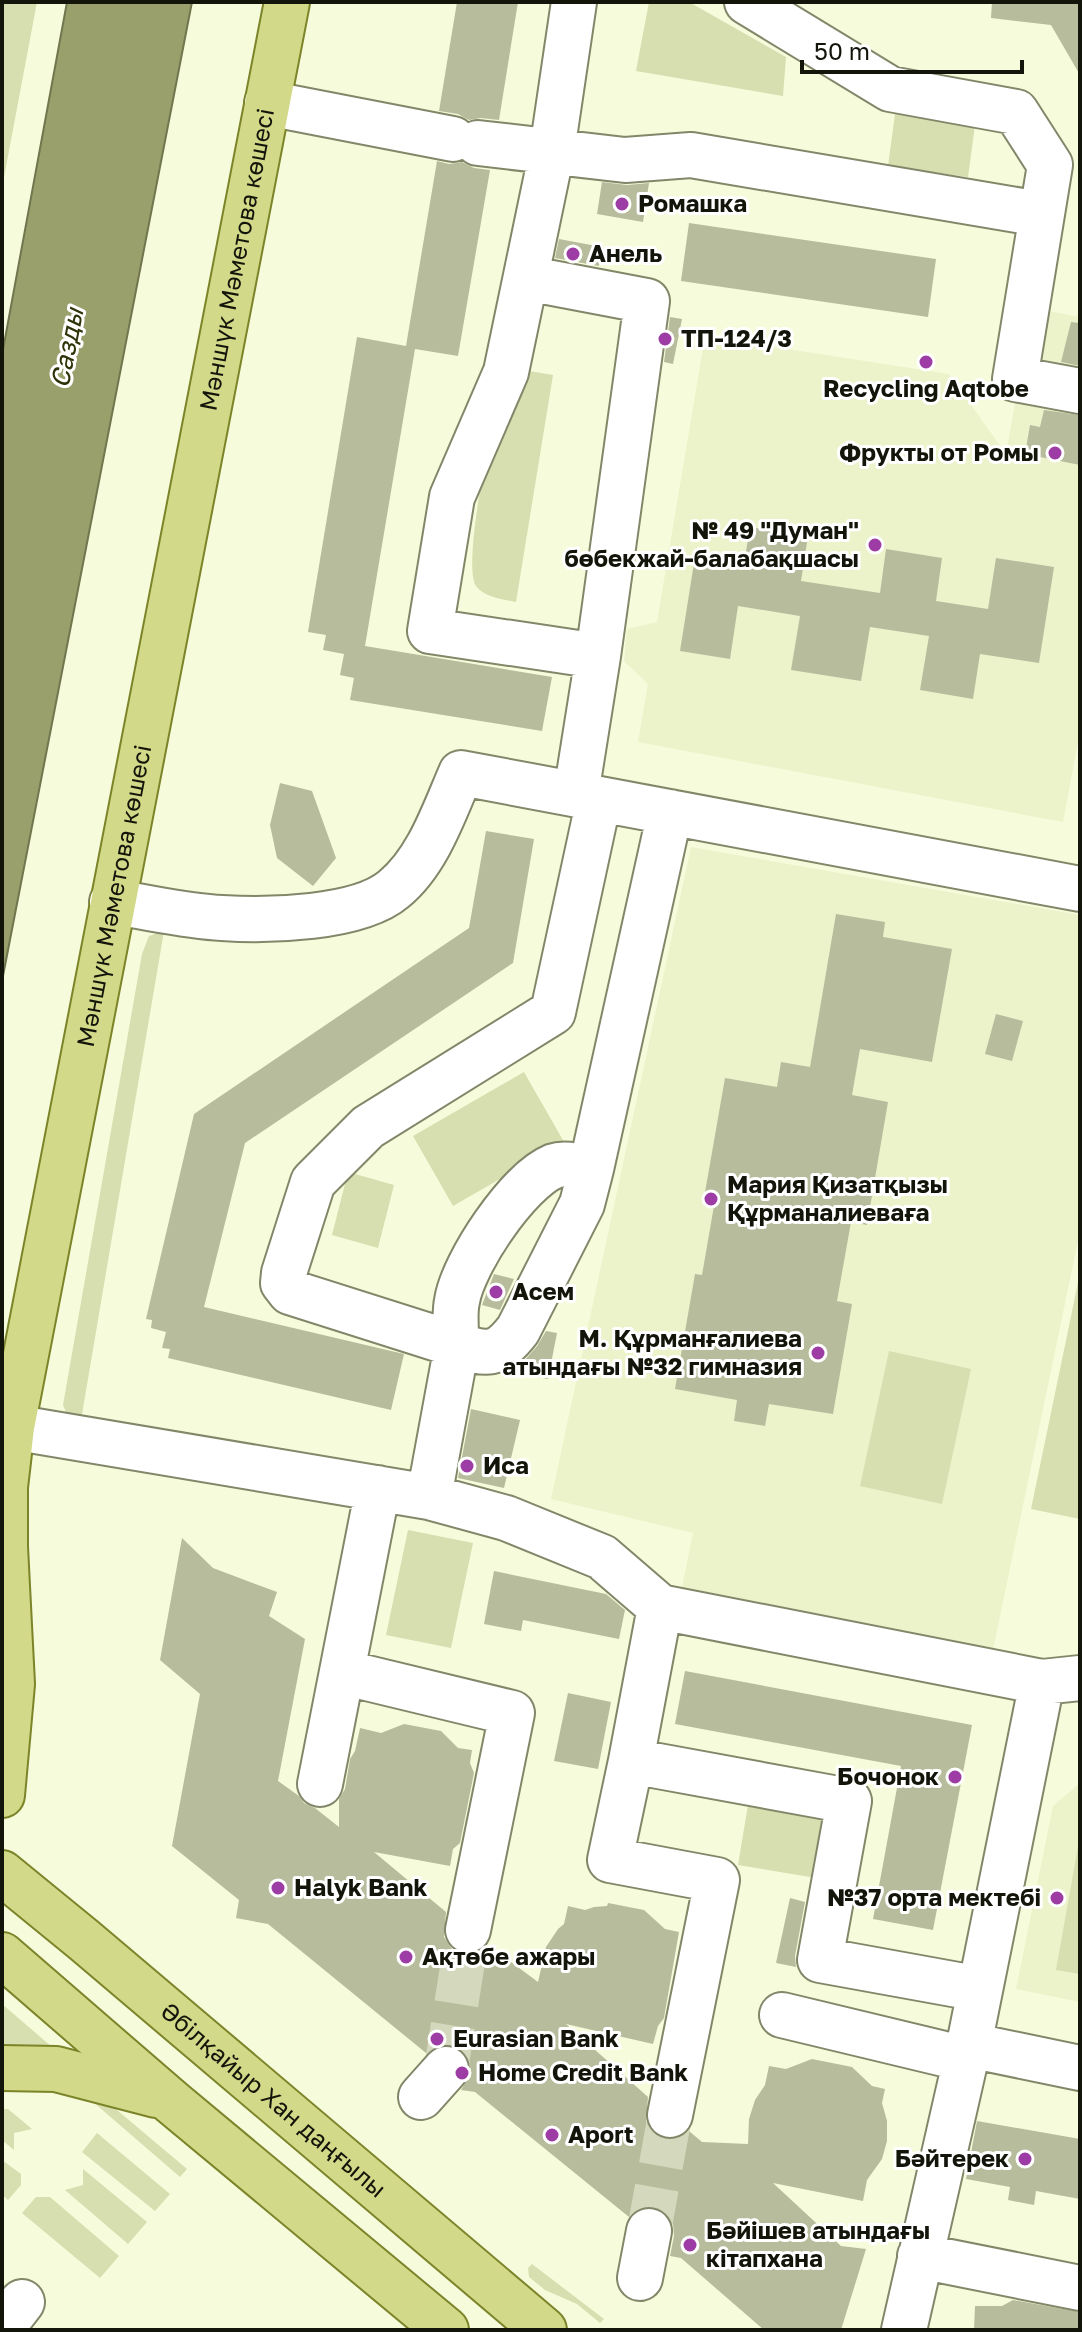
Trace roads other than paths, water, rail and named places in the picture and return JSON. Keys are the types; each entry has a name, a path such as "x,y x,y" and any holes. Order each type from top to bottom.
{"main road":[{"name":"Мәншүк Мәметова көшесі","path":"2,1795 12,1684 5,1487 12,1427 287,2"},
{"name":"Әбілқайыр Хан даңғылы","path":"2,1873 544,2330"},
{"path":"2,1955 446,2330"},
{"path":"2,2068 56,2069 167,2097"},
{"path":"223,2144 263,2093"},
{"path":"461,2330 498,2291"}],"street":[{"path":"574,2 552,151 506,372 452,497 430,631 598,656"},
{"path":"747,2 890,89 1016,112 1050,165 1015,379 1080,391"},
{"path":"267,103 466,141 625,160 691,155 1040,214"},
{"path":"526,278 647,301 598,656 587,796 553,1012 368,1127 313,1182 284,1273 283,1283 290,1292 478,1352 488,1353 502,1348 518,1330 582,1204 670,812"},
{"path":"112,902 222,918 342,912 393,890 415,866 461,773 1080,889"},
{"path":"429,1497 457,1345 457,1297 483,1240 530,1183 555,1166 572,1165 591,1169"},
{"path":"12,1427 429,1497 506,1518 602,1557 660,1607 1061,1680 980,1989 904,2330"},
{"path":"320,1784 378,1488"},
{"path":"660,1607 610,1860 717,1880 670,2115"},
{"path":"342,1672 512,1713 468,1930"},
{"path":"631,1761 849,1801 820,1960 980,1989"},
{"path":"782,2015 967,2052 1080,2068"},
{"path":"640,2278 649,2231"},
{"path":"920,2256 1080,2288"}],"water":[{"name":"Сазды","path":"67,2 192,2 2,981 2,355"}],"tunnel":[{"path":"446,2069 468,1930"},
{"path":"649,2231 670,2115"}],"place":[{"name":"Ромашка","path":"622,204"},
{"name":"Анель","path":"573,254"},
{"name":"ТП-124/3","path":"665,339"},
{"name":"Recycling Aqtobe","path":"926,362"},
{"name":"Фрукты от Ромы","path":"1055,453"},
{"name":"№ 49 \"Думан\" бөбекжай-балабақшасы","path":"875,545"},
{"name":"Мария Қизатқызы Құрманалиеваға","path":"711,1199"},
{"name":"Асем","path":"496,1292"},
{"name":"М. Құрманғалиева атындағы №32 гимназия","path":"818,1353"},
{"name":"Иса","path":"467,1466"},
{"name":"Бочонок","path":"955,1777"},
{"name":"Halyk Bank","path":"278,1888"},
{"name":"№37 орта мектебі","path":"1057,1898"},
{"name":"Ақтөбе ажары","path":"406,1957"},
{"name":"Eurasian Bank","path":"437,2039"},
{"name":"Home Credit Bank","path":"462,2073"},
{"name":"Aport","path":"552,2135"},
{"name":"Бәйтерек","path":"1025,2159"},
{"name":"Бәйішев атындағы кітапхана","path":"690,2245"}]}
